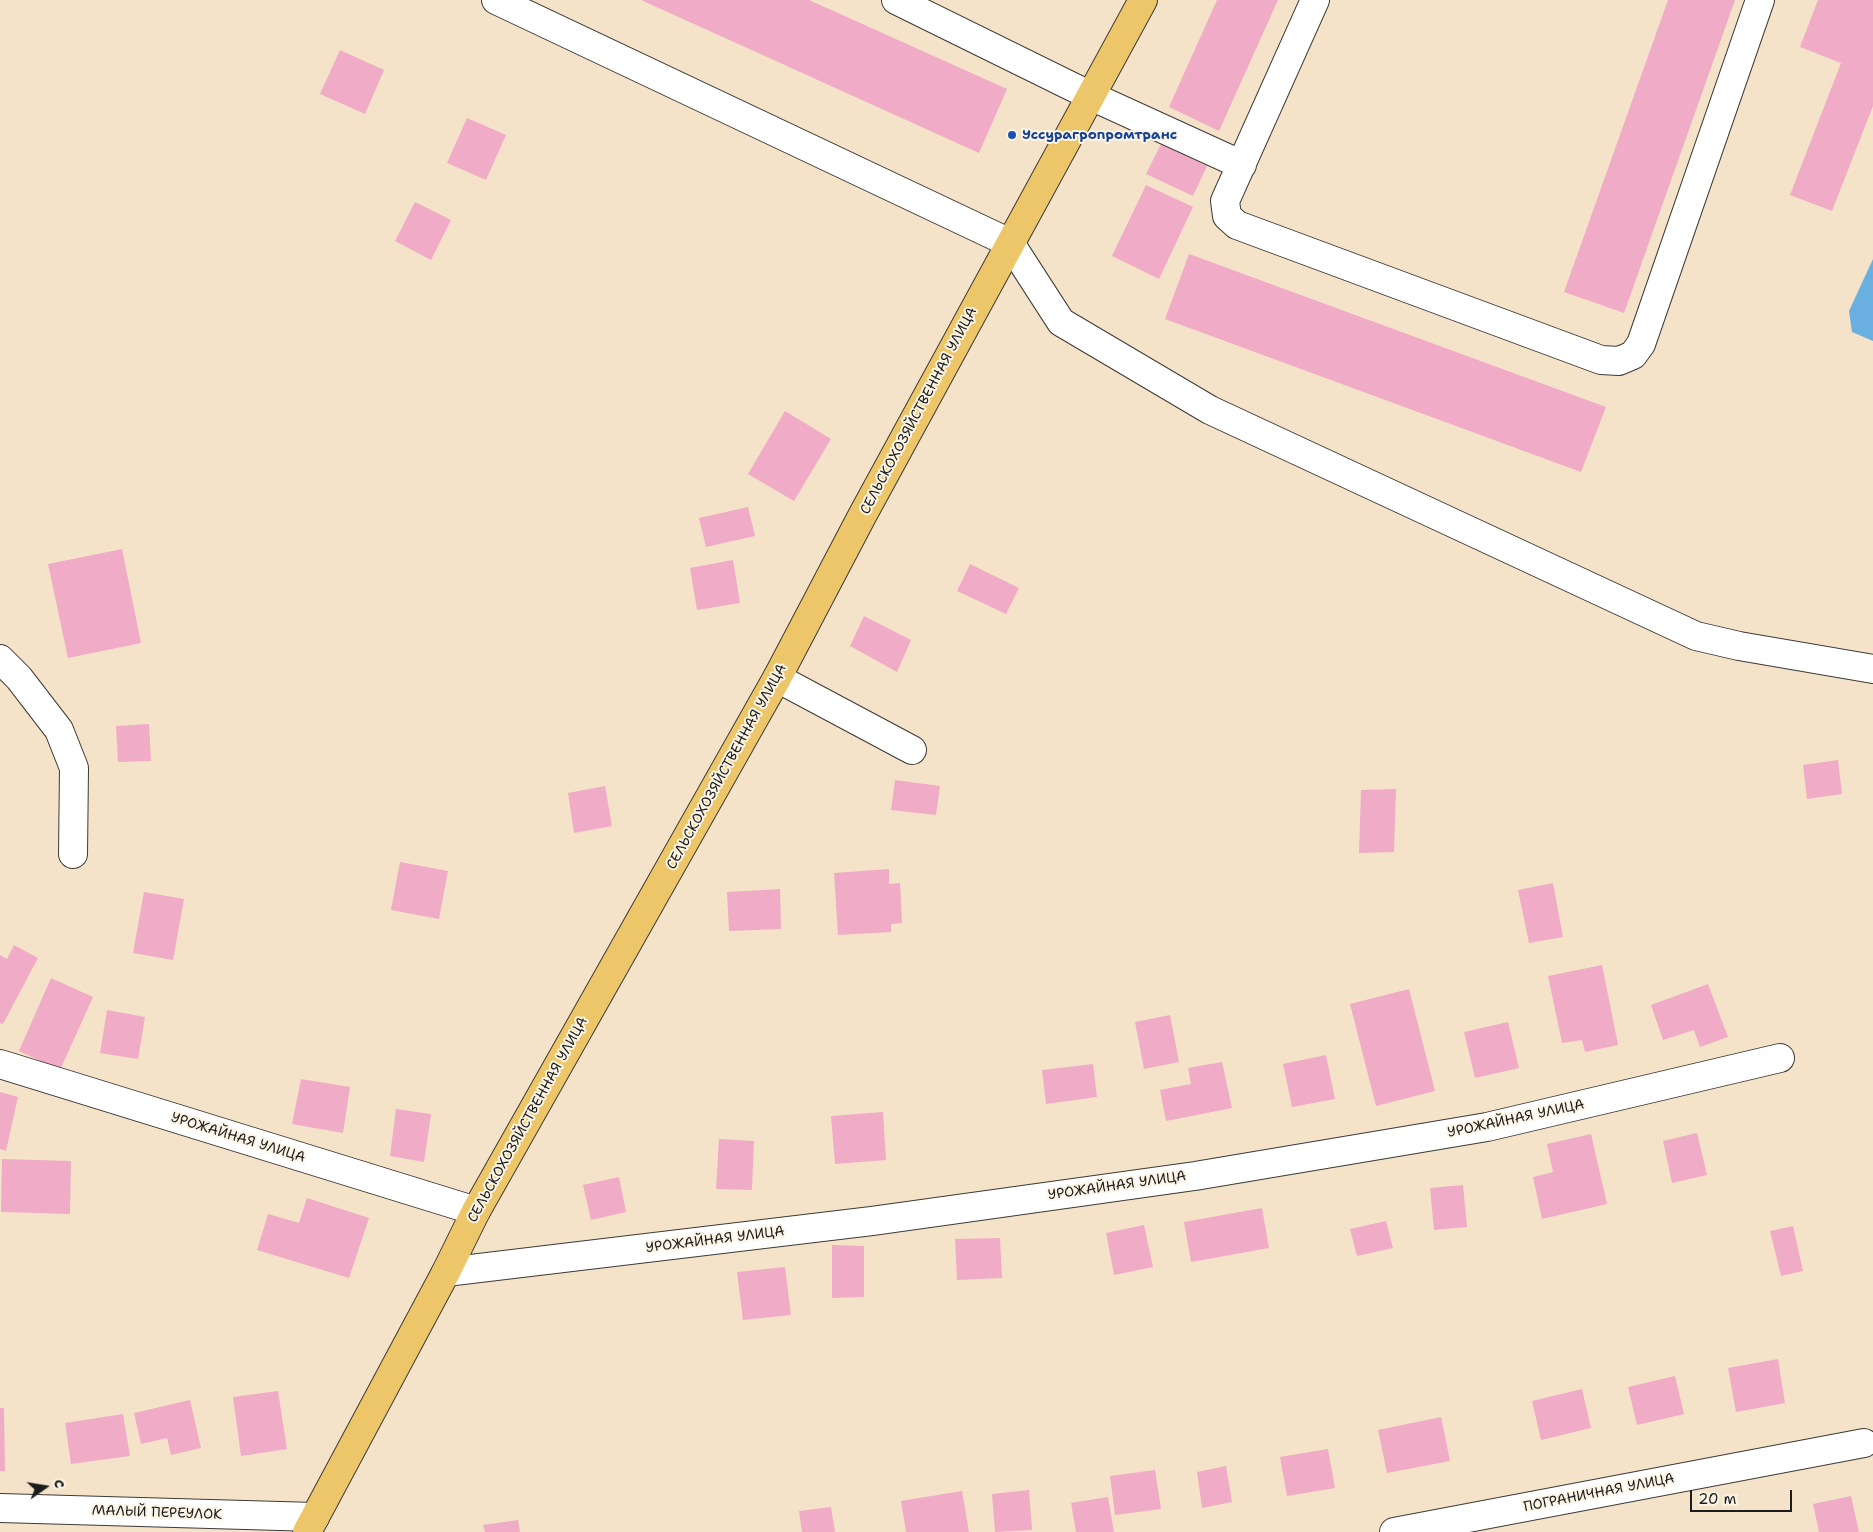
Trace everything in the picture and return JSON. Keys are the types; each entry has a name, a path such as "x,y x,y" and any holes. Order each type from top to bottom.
{"main road":[{"name":"СЕЛЬСКОХОЗЯЙСТВЕННАЯ УЛИЦА","path":"311,1525 446,1272 476,1211 777,678 862,516 1142,0"}],"lane":[{"path":"496,0 1010,243 1061,322 1210,410 1696,636 1739,646 1873,670"},
{"path":"896,0 1091,96 1242,165"},
{"path":"1315,0 1225,201 1227,216 1237,225 1601,360 1619,361 1634,355 1641,344 1760,0"},
{"path":"0,659 19,678 59,730 74,768 73,854"},
{"path":"777,678 912,750"},
{"name":"УРОЖАЙНАЯ УЛИЦА","path":"446,1272 872,1220 1205,1174 1487,1127 1780,1058"},
{"name":"УРОЖАЙНАЯ УЛИЦА","path":"0,1064 476,1211"},
{"name":"ПОГРАНИЧНАЯ УЛИЦА","path":"1394,1532 1864,1444"},
{"name":"МАЛЫЙ ПЕРЕУЛОК","path":"0,1508 311,1525"}],"water":[{"path":"1873,259 1873,341 1852,332 1849,311"}],"building":[{"path":"641,0 809,0 1007,89 979,153"},
{"path":"1217,0 1278,0 1219,131 1169,107"},
{"path":"1668,0 1735,0 1624,313 1564,292"},
{"path":"1818,0 1873,0 1873,106 1832,211 1790,195 1841,63 1800,47"},
{"path":"340,50 384,70 365,114 320,94"},
{"path":"467,118 506,135 486,180 447,163"},
{"path":"1161,144 1207,166 1193,196 1146,174"},
{"path":"1146,185 1193,207 1159,279 1112,256"},
{"path":"415,202 451,220 431,260 395,241"},
{"path":"1189,254 1606,407 1581,472 1165,319"},
{"path":"785,411 831,439 794,501 748,474"},
{"path":"748,507 755,536 706,547 699,518"},
{"path":"122,549 141,643 68,658 48,564"},
{"path":"733,560 740,603 697,610 690,568"},
{"path":"970,564 1019,588 1006,614 957,591"},
{"path":"864,616 911,640 897,672 850,646"},
{"path":"149,724 151,761 118,762 116,726"},
{"path":"1838,760 1842,794 1807,799 1803,765"},
{"path":"895,780 940,786 936,815 891,810"},
{"path":"605,786 612,826 574,833 568,793"},
{"path":"1396,789 1394,852 1359,853 1361,790"},
{"path":"400,862 448,871 439,919 391,910"},
{"path":"889,869 889,884 900,883 902,923 891,924 891,932 838,935 834,873"},
{"path":"1553,883 1563,937 1529,943 1518,890"},
{"path":"780,889 781,929 729,931 727,892"},
{"path":"144,892 184,899 173,960 133,953"},
{"path":"14,945 38,958 3,1024 0,1023 0,955 7,959"},
{"path":"1602,965 1618,1045 1585,1052 1582,1040 1562,1043 1548,976"},
{"path":"51,978 93,997 60,1070 19,1051"},
{"path":"1708,984 1728,1037 1700,1047 1694,1030 1663,1040 1651,1005"},
{"path":"1409,989 1435,1091 1376,1106 1350,1004"},
{"path":"107,1010 145,1017 138,1059 100,1053"},
{"path":"1170,1015 1179,1062 1144,1069 1135,1022"},
{"path":"1508,1022 1519,1068 1475,1078 1464,1032"},
{"path":"1326,1055 1335,1099 1292,1107 1283,1064"},
{"path":"1222,1062 1232,1108 1166,1121 1160,1090 1191,1084 1188,1068"},
{"path":"1093,1064 1097,1097 1046,1104 1042,1070"},
{"path":"301,1079 350,1087 343,1133 292,1124"},
{"path":"0,1092 18,1097 6,1151 0,1149"},
{"path":"396,1109 431,1114 424,1162 390,1156"},
{"path":"883,1112 886,1160 835,1164 831,1116"},
{"path":"1697,1133 1707,1175 1672,1183 1663,1141"},
{"path":"1591,1134 1607,1204 1542,1219 1533,1177 1553,1172 1547,1144"},
{"path":"719,1139 754,1141 752,1190 716,1189"},
{"path":"2,1159 71,1161 70,1214 1,1212"},
{"path":"619,1177 626,1212 591,1220 583,1185"},
{"path":"1463,1185 1467,1227 1434,1230 1430,1188"},
{"path":"307,1198 369,1218 349,1278 257,1250 268,1214 299,1223"},
{"path":"1262,1208 1269,1248 1191,1262 1184,1222"},
{"path":"1386,1221 1393,1248 1357,1256 1350,1229"},
{"path":"1144,1225 1153,1267 1114,1275 1106,1233"},
{"path":"1793,1226 1803,1271 1781,1276 1770,1231"},
{"path":"1000,1238 1002,1278 957,1280 955,1239"},
{"path":"832,1245 864,1246 864,1297 832,1298"},
{"path":"785,1267 791,1315 743,1320 737,1272"},
{"path":"1778,1359 1785,1403 1736,1412 1728,1368"},
{"path":"1675,1376 1684,1414 1637,1425 1628,1387"},
{"path":"1582,1389 1591,1428 1541,1440 1532,1401"},
{"path":"278,1391 287,1449 241,1456 233,1397"},
{"path":"190,1400 201,1448 171,1455 167,1438 141,1444 134,1413"},
{"path":"0,1408 4,1408 5,1471 0,1471"},
{"path":"123,1414 130,1456 71,1464 65,1423"},
{"path":"1441,1417 1450,1461 1387,1473 1378,1430"},
{"path":"1328,1449 1335,1488 1287,1496 1280,1457"},
{"path":"1226,1466 1232,1502 1202,1508 1197,1472"},
{"path":"1155,1470 1161,1509 1115,1515 1110,1476"},
{"path":"1029,1490 1032,1530 995,1532 992,1494"},
{"path":"962,1491 969,1532 906,1532 901,1501"},
{"path":"1851,1496 1859,1532 1819,1532 1813,1504"},
{"path":"1108,1497 1114,1532 1076,1532 1071,1503"},
{"path":"831,1507 835,1532 802,1532 799,1511"},
{"path":"518,1520 520,1532 485,1532 483,1525"}],"place":[{"name":"Уссурагропромтранс","path":"1012,135"}]}
